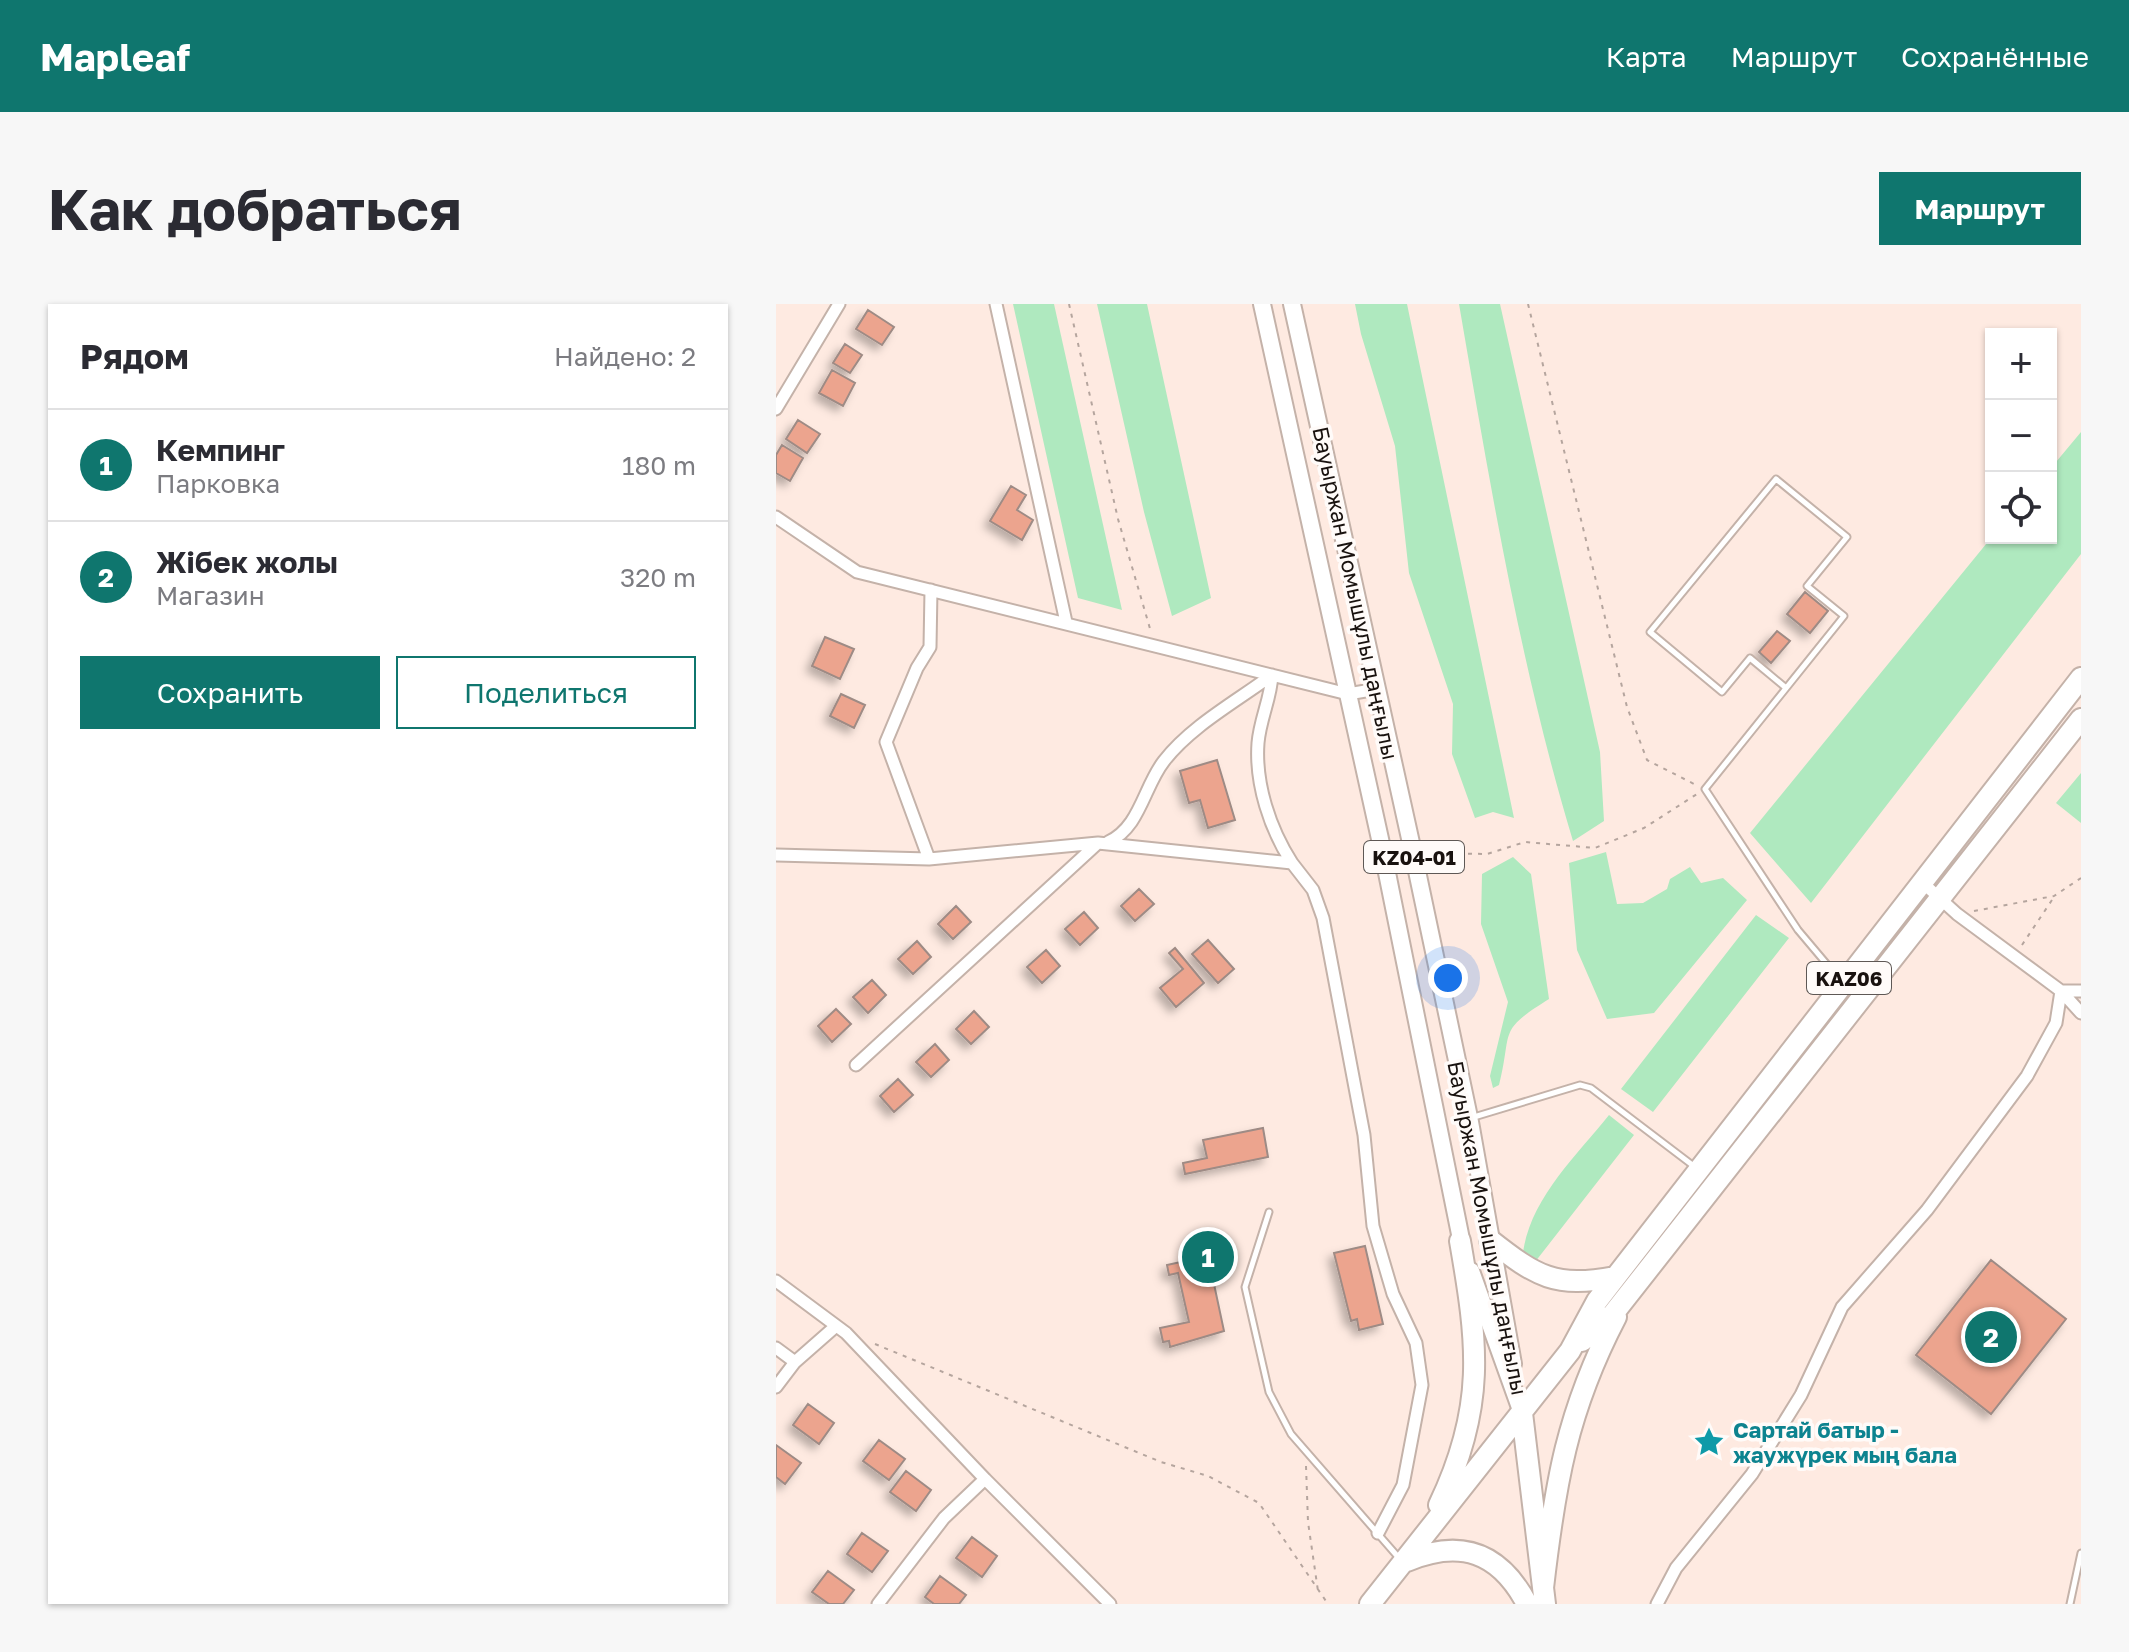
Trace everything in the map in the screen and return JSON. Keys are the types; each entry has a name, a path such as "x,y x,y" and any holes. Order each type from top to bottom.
{"highway":[{"name":"KАZ06","path":"1370,1604 1570,1351 1597,1301 1615,1277 2081,678"},
{"name":"KАZ06","path":"1570,1351 1613,1314 1949,907 2081,719"},
{"path":"1490,1240 1542,1277 1574,1283 1615,1277"},
{"name":"KZ04-01","path":"1403,1562 1436,1511 1453,1476 1473,1403 1476,1351 1460,1241"},
{"path":"1544,1596 1553,1498 1570,1422 1586,1378 1629,1293"},
{"path":"1522,1413 1544,1596"},
{"path":"1403,1562 1432,1550 1474,1552 1492,1561 1527,1604"}],"main road":[{"name":"Бауыржан Момышұлы даңғылы","path":"1262,304 1389,879 1460,1241 1522,1413"},
{"name":"Бауыржан Момышұлы даңғылы","path":"1292,304 1469,1119 1522,1413"}],"street":[{"path":"776,409 839,304"},
{"path":"996,304 1066,622"},
{"path":"776,517 857,572 1348,694 1377,689"},
{"path":"929,859 886,742 917,668 930,647 931,590"},
{"path":"856,1065 1102,843 1119,837 1131,823 1161,764 1177,746 1272,675"},
{"path":"1272,675 1271,699 1258,743 1261,783 1275,837 1313,890 1323,918 1364,1135 1373,1226 1393,1294 1416,1343 1422,1385 1403,1485 1378,1533"},
{"path":"776,855 929,859 1102,843 1292,863"},
{"path":"1923,883 1949,907 2061,991 2081,1013"},
{"path":"2061,991 2081,991"},
{"path":"1657,1604 1676,1568 1752,1474 1801,1395 1842,1307 1927,1210 2027,1076 2056,1023 2061,991"},
{"path":"776,1281 846,1333 1110,1604"},
{"path":"776,1387 795,1362 836,1326"},
{"path":"776,1348 795,1362"},
{"path":"878,1604 944,1518 985,1479"}],"lane":[{"path":"1786,688 1750,658 1722,692 1650,632 1776,479 1847,537 1807,586 1844,616 1705,789 1798,930 1844,985"},
{"path":"1469,1119 1580,1085 1591,1088 1699,1170"},
{"path":"1269,1212 1245,1287 1269,1392 1291,1434 1403,1562"},
{"path":"2070,1604 2081,1553"}],"path":[{"path":"1069,304 1118,519 1154,645"},
{"path":"1528,304 1627,707 1647,760 1705,789"},
{"path":"1413,852 1487,854 1525,842 1595,848 1644,828 1705,789"},
{"path":"2015,956 2054,896 2081,878"},
{"path":"1949,907 2054,896"},
{"path":"875,1345 1161,1462 1208,1476 1259,1503 1328,1604"},
{"path":"1305,1451 1308,1522 1318,1592"}],"green space":[{"path":"1013,304 1054,304 1122,610 1078,598"},
{"path":"1097,304 1147,304 1211,598 1172,616 1144,512"},
{"path":"1355,304 1407,304 1514,818 1493,812 1475,818 1452,754 1453,704 1409,573 1395,446"},
{"path":"1459,304 1500,304 1600,752 1604,821 1573,841 1522,642"},
{"path":"2081,432 2081,554 1811,903 1750,833 1986,544 2057,544 2057,461"},
{"path":"2081,773 2081,823 2056,803"},
{"path":"1606,852 1617,904 1643,903 1667,889 1670,879 1690,867 1701,883 1723,878 1747,900 1654,1013 1607,1019 1577,950 1569,863"},
{"path":"1513,857 1531,874 1549,999 1514,1026 1509,1034 1499,1085 1493,1088 1490,1076 1508,1002 1481,924 1482,874"},
{"path":"1756,915 1789,938 1653,1112 1621,1089"},
{"path":"1609,1115 1634,1135 1535,1262 1522,1263 1525,1241 1542,1201 1567,1165"}],"building":[{"path":"868,310 894,327 882,345 856,329"},
{"path":"845,344 862,355 850,373 833,363"},
{"path":"832,370 855,383 843,406 819,393"},
{"path":"798,420 820,434 807,453 786,439"},
{"path":"782,445 803,458 790,481 776,473 776,455"},
{"path":"1011,486 1026,495 1017,510 1033,520 1022,540 990,521"},
{"path":"1805,592 1828,611 1810,633 1787,614"},
{"path":"1777,631 1790,641 1771,663 1759,652"},
{"path":"825,637 854,649 840,679 812,666"},
{"path":"841,694 865,705 854,728 830,716"},
{"path":"1217,760 1235,820 1208,828 1200,800 1189,803 1180,771"},
{"path":"1139,889 1154,904 1135,921 1121,906"},
{"path":"956,906 971,922 953,939 938,924"},
{"path":"1084,912 1098,928 1080,945 1065,929"},
{"path":"1208,940 1234,969 1218,983 1192,954"},
{"path":"917,941 931,957 913,974 898,959"},
{"path":"1175,948 1204,983 1176,1007 1160,988 1183,969 1169,953"},
{"path":"1046,950 1060,966 1042,983 1027,967"},
{"path":"872,980 886,995 868,1013 853,997"},
{"path":"836,1009 851,1024 832,1042 818,1026"},
{"path":"974,1011 989,1027 971,1044 956,1029"},
{"path":"935,1044 949,1060 931,1077 916,1062"},
{"path":"898,1079 913,1095 894,1112 880,1096"},
{"path":"1263,1128 1268,1157 1185,1174 1183,1163 1207,1158 1203,1140"},
{"path":"1365,1246 1383,1324 1359,1330 1357,1319 1351,1321 1334,1253"},
{"path":"1208,1256 1224,1331 1170,1347 1169,1341 1163,1342 1160,1328 1189,1322 1178,1273 1169,1275 1167,1265"},
{"path":"1991,1260 2066,1319 1991,1414 1916,1355"},
{"path":"808,1404 834,1423 819,1444 793,1425"},
{"path":"879,1440 905,1459 889,1480 863,1461"},
{"path":"776,1445 801,1463 785,1484 776,1477"},
{"path":"906,1471 931,1490 916,1511 890,1492"},
{"path":"862,1533 888,1551 872,1572 847,1554"},
{"path":"972,1537 997,1556 982,1577 956,1558"},
{"path":"828,1571 854,1590 843,1604 829,1604 812,1592"},
{"path":"940,1576 966,1595 959,1604 934,1604 925,1597"}],"place":[{"name":"Кемпинг","path":"1208,1257"},
{"name":"Жібек жолы","path":"1991,1337"},
{"name":"Сартай батыр - жаужүрек мың бала","path":"1709,1442"}]}
